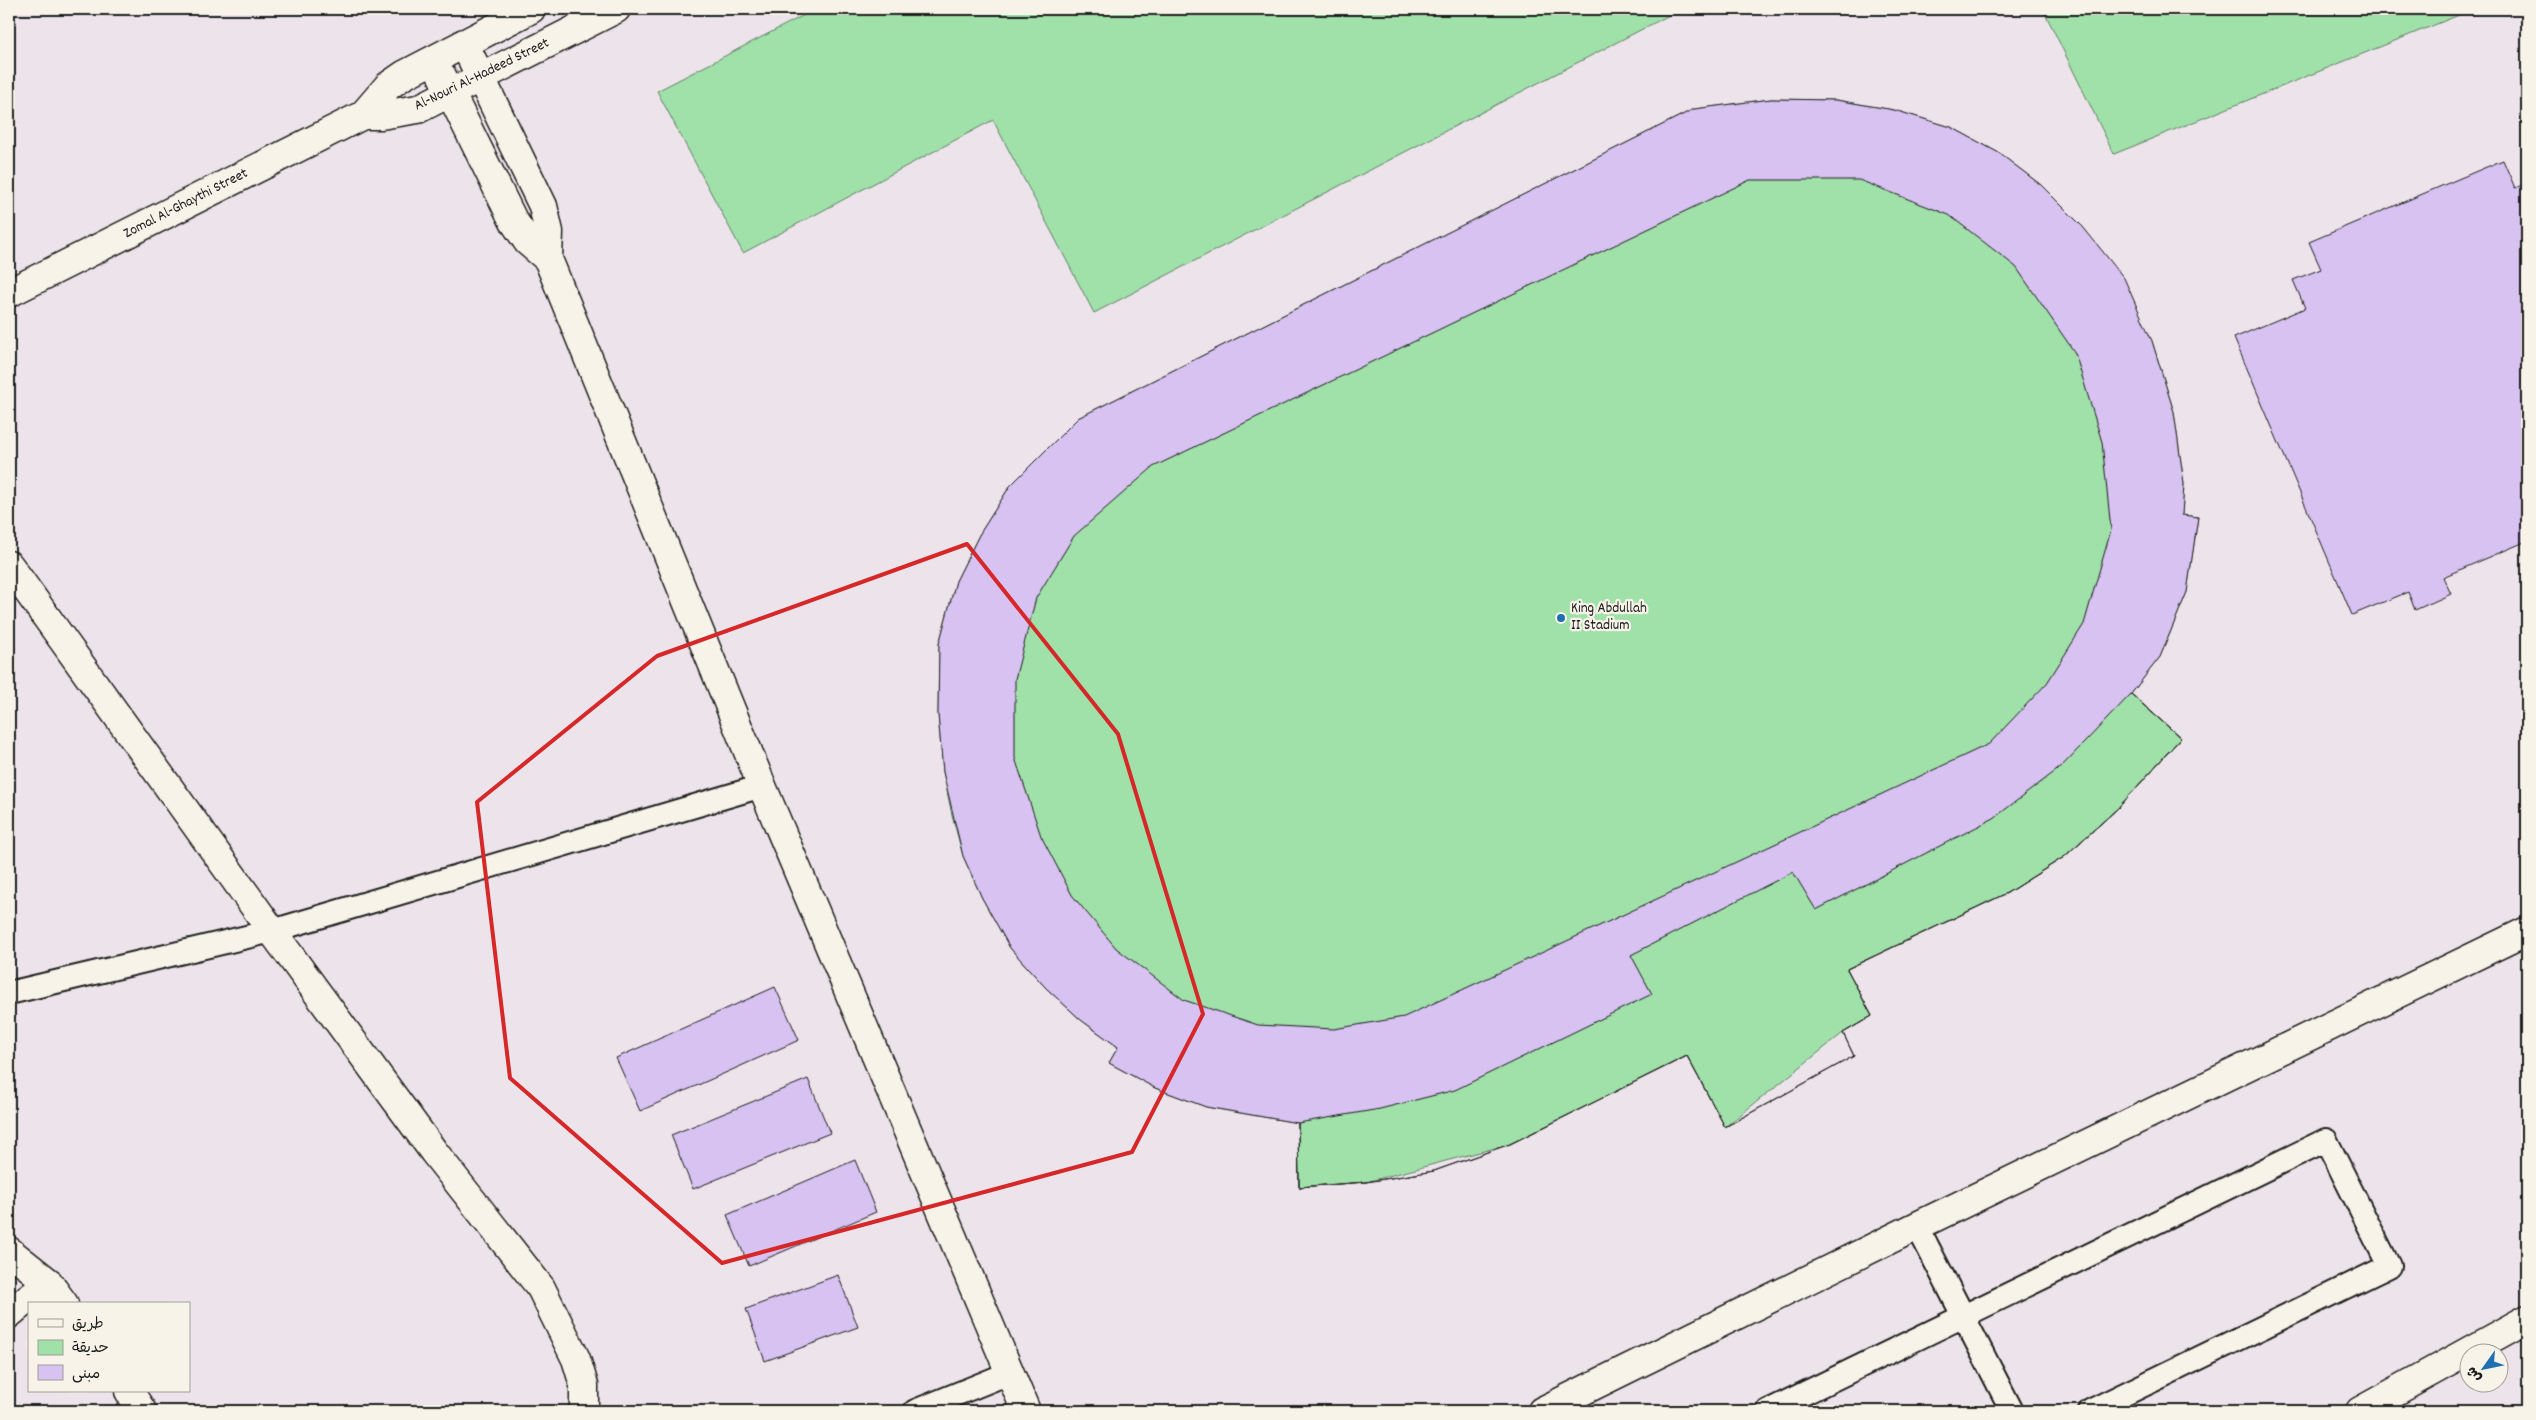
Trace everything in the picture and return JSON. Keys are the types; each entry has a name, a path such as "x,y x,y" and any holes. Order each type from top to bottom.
{"street":[{"path":"363,115 388,86 434,58 531,9"},
{"name":"Al-Nouri Al-Hadeed Street","path":"363,115 400,113 418,109 616,9"},
{"path":"464,43 543,206 549,232 548,259 762,786 1026,1411"},
{"path":"434,58 513,220 528,242 548,259"},
{"name":"Zomal Al-Ghaythi Street","path":"9,293 363,115"},
{"path":"9,565 272,931 434,1152 541,1288 576,1359 584,1385 584,1411"},
{"path":"1542,1411 1917,1226 2527,931"},
{"path":"9,1251 48,1282 63,1302"},
{"path":"9,1314 48,1282"},
{"path":"2360,1411 2527,1319"},
{"path":"130,1392 142,1411"}],"lane":[{"path":"9,993 272,931 762,786"},
{"path":"1768,1411 2326,1140 2389,1266 2090,1411"},
{"path":"1917,1226 2012,1411"},
{"path":"915,1411 1009,1373"}],"highlighted area":[{"path":"967,544 1118,734 1203,1014 1132,1152 722,1263 510,1078 477,802 657,656"}],"shaded area":[{"path":"9,9 2527,9 2527,1411 9,1411"}],"green space":[{"path":"816,9 1681,9 1094,313 993,120 743,253 657,91"},
{"path":"2043,9 2474,9 2114,154"},
{"name":"King Abdullah II Stadium","path":"1771,99 1836,100 1894,110 1951,127 1999,153 2041,185 2083,227 2152,341 2174,412 2184,484 2182,515 2198,517 2187,592 2160,657 2131,694 2181,738 2118,808 2064,857 2007,893 1847,969 1872,1016 1843,1033 1725,1127 1687,1056 1510,1144 1366,1182 1299,1187 1298,1123 1206,1107 1155,1088 1109,1063 1118,1047 1081,1020 1046,988 1010,948 982,898 963,856 943,772 938,714 939,644 956,581 979,535 1010,486 1078,418 1694,109"}],"building":[{"path":"1771,99 1836,100 1894,110 1951,127 1999,153 2041,185 2083,227 2124,278 2152,341 2174,412 2184,484 2182,515 2198,517 2187,592 2160,657 2131,694 2181,738 2118,808 2064,857 2007,893 1847,969 1872,1016 1843,1033 1854,1056 1725,1127 1687,1056 1510,1144 1434,1171 1366,1182 1299,1187 1298,1123 1206,1107 1155,1088 1109,1063 1118,1047 1081,1020 1046,988 1010,948 982,898 963,856 943,772 938,714 939,644 956,581 979,535 1010,486 1078,418 1694,109","holes":["1750,180 1859,180 1949,215 2016,267 2075,353 2102,442 2111,530 2084,624 2047,683 1989,744 1404,1017 1334,1029 1258,1025 1184,1000 1116,948 1072,895 1041,836 1015,758 1015,679 1036,598 1074,536 1153,467"]},
{"path":"2503,160 2515,188 2527,183 2527,541 2443,577 2451,594 2415,610 2408,592 2352,615 2234,338 2305,308 2293,280 2321,269 2309,242"},
{"path":"2131,694 2181,738 2118,808 2064,857 2007,893 1847,969 1872,1016 1843,1033 1854,1056 1725,1127 1687,1056 1510,1144 1434,1171 1366,1182 1299,1187 1298,1123 1380,1109 1455,1090 1652,994 1631,955 1793,872 1816,910 1994,818 2061,767"},
{"path":"775,987 799,1040 640,1111 616,1058"},
{"path":"808,1079 830,1133 693,1189 671,1135"},
{"path":"855,1160 876,1212 749,1266 727,1215"},
{"path":"838,1275 858,1327 765,1361 746,1309"}],"place":[{"name":"King Abdullah II Stadium","path":"1561,618"}]}
